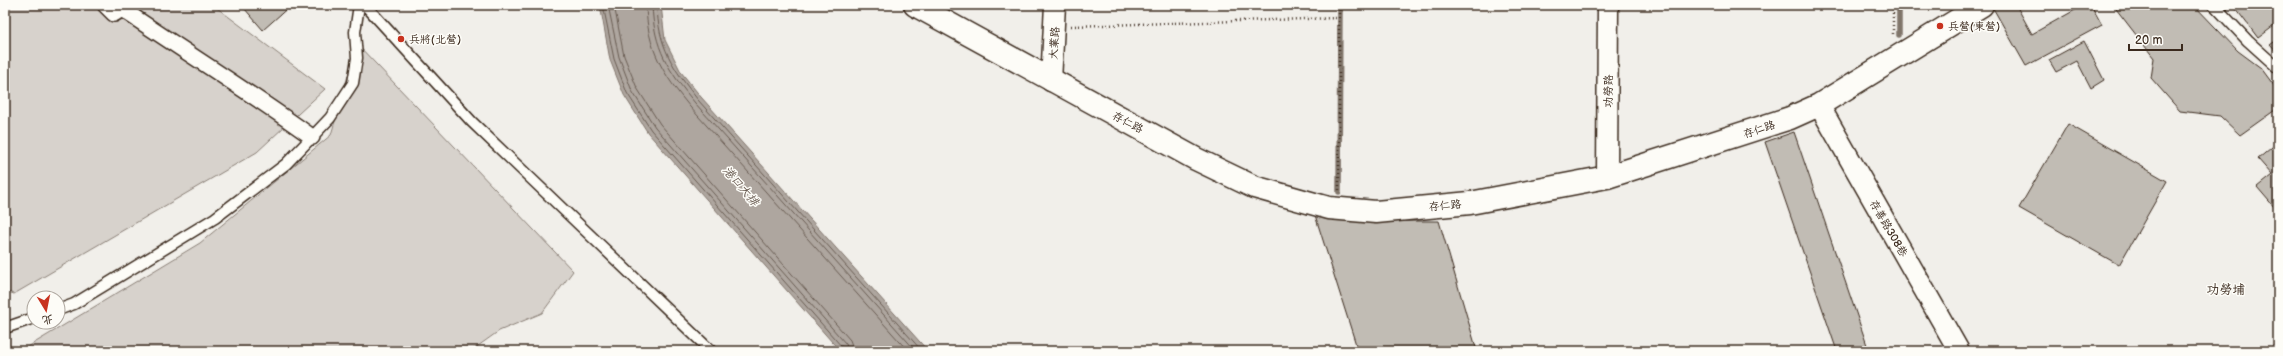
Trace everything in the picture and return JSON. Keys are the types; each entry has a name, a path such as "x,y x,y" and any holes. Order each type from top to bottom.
{"street":[{"path":"105,5 114,14 122,9 202,63 256,96 312,136"},
{"name":"存仁路","path":"915,5 1196,159 1254,187 1329,208 1376,212 1470,203 1607,177 1763,128 1819,105 1982,5"},
{"name":"大業路","path":"1052,81 1055,5"},
{"name":"功勞路","path":"1607,177 1608,5"},
{"name":"存善路308巷","path":"1819,105 1959,351"}],"lane":[{"path":"66,307 106,286 215,218 286,164 330,118 353,83 357,58 355,32 359,5"},
{"path":"365,5 472,122 711,351"},
{"path":"2214,5 2248,41 2278,68"},
{"path":"5,328 26,321"}],"path":[{"path":"1339,5 1339,191"},
{"path":"1893,5 1893,34"},
{"path":"1055,26 1338,18"}],"shaded area":[{"path":"5,5 213,5 325,89 257,152 14,294 5,291"},
{"path":"357,44 573,271 542,313 499,331 471,351 21,351 56,330 66,330 66,324 200,243 331,135"}],"water":[{"name":"港口大排","path":"600,5 661,5 665,40 681,72 701,97 928,351 840,351 648,133 624,95 610,60"}],"building":[{"path":"247,5 291,5 263,30 244,8"},
{"path":"1998,5 2016,5 2032,34 2084,5 2091,5 2102,25 2026,66 1993,8"},
{"path":"2113,5 2194,5 2238,51 2261,68 2278,91 2278,108 2240,135 2220,116 2180,111 2151,78 2154,58"},
{"path":"2233,5 2278,5 2278,23 2258,38"},
{"path":"2278,39 2278,54 2270,45"},
{"path":"2084,41 2104,80 2091,88 2077,61 2056,72 2049,60"},
{"path":"2068,124 2167,181 2119,265 2019,208"},
{"path":"1794,132 1869,351 1837,351 1765,142"},
{"path":"2278,142 2278,206 2275,208 2257,187 2272,175 2258,159"},
{"path":"1315,215 1370,221 1439,221 1477,351 1358,351"}],"waterway":[{"path":"1339,192 1340,5"},
{"path":"1899,5 1899,35"}],"place":[{"name":"兵營(東營)","path":"1940,26"},
{"name":"兵將(北營)","path":"401,39"}],"district":[{"name":"功勞埔","path":"2226,289"}]}
